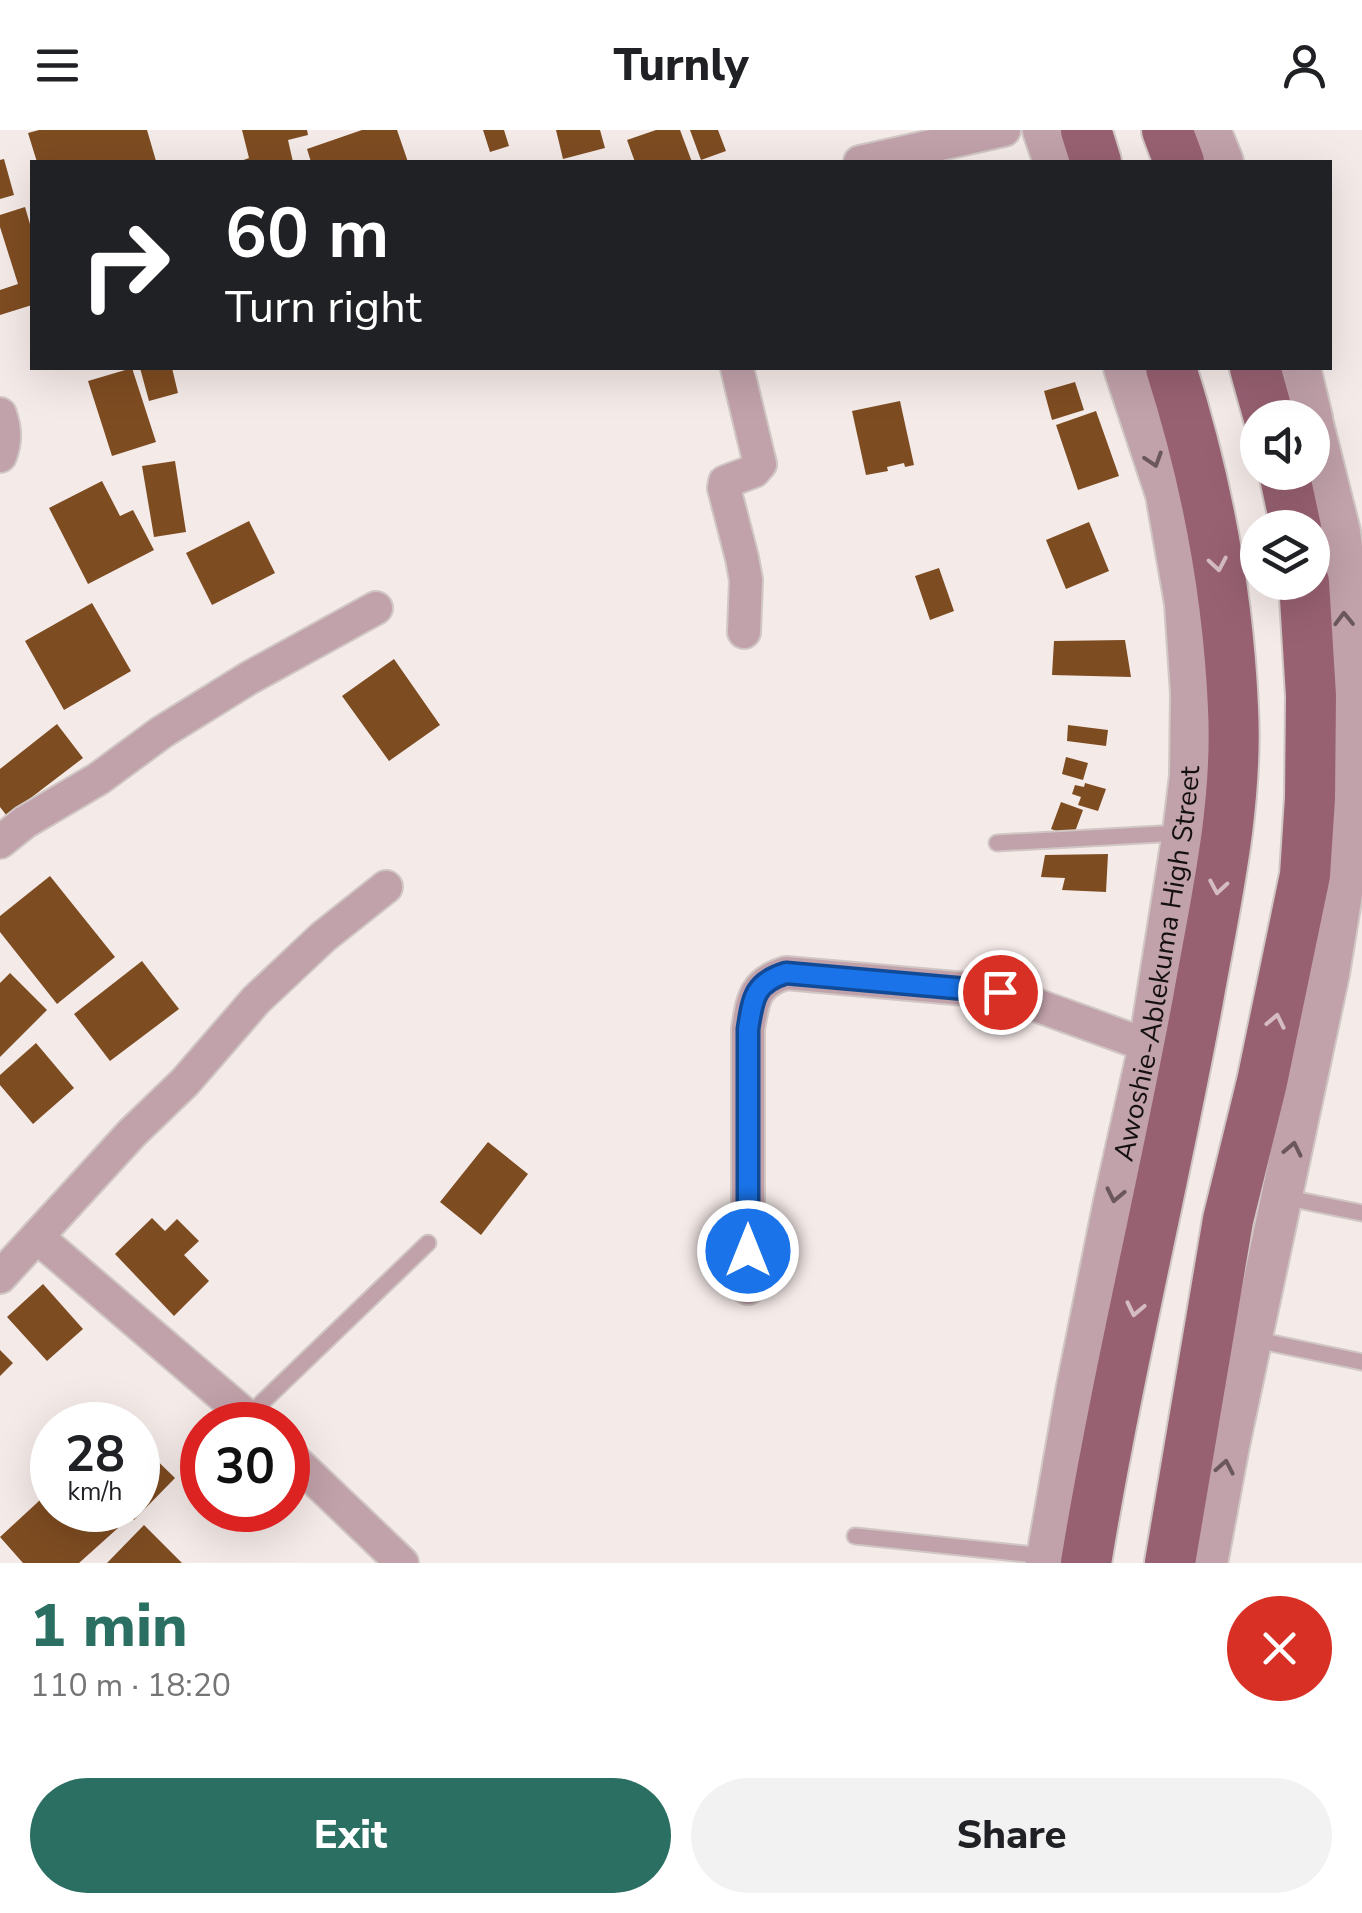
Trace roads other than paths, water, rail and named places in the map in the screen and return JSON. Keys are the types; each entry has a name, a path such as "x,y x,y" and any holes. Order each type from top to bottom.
{"main road":[{"path":"1086,130 1095,160"},
{"path":"1167,130 1178,160"},
{"name":"Awoshie-Ablekuma High Street","path":"1060,1561 1122,1367 1191,1035 1229,826 1233,710 1222,592 1206,496 1172,370"},
{"path":"1256,370 1264,400"},
{"path":"1170,1563 1228,1220 1262,1082 1309,968 1305,875 1311,696 1336,565"}],"street":[{"path":"869,160 1004,130"},
{"path":"1043,130 1053,160"},
{"path":"1210,130 1222,160"},
{"path":"737,370 760,464 725,482 724,488 746,580 744,632"},
{"name":"Awoshie-Ablekuma High Street","path":"1060,1561 1080,1373 1149,1046 1190,776 1191,693 1185,603 1166,494 1125,370"},
{"path":"1300,370 1308,400"},
{"path":"0,414 5,430 0,456"},
{"path":"1208,1563 1283,1197 1309,968 1352,886 1348,692 1336,565 1340,532 1330,490"},
{"path":"1336,565 1362,512"},
{"path":"0,842 162,732 249,678 376,608"},
{"path":"0,1278 132,1133 186,1082 256,1000 323,936 386,886"},
{"path":"748,1288 748,1029 754,996 768,978 786,973 1000,992 1149,1046"},
{"path":"37,1236 230,1402"},
{"path":"310,1475 402,1563"}],"lane":[{"path":"996,843 1183,832"},
{"path":"1283,1197 1362,1213"},
{"path":"271,1402 428,1243"},
{"path":"1252,1339 1362,1362"},
{"path":"855,1536 1060,1561"}]}
